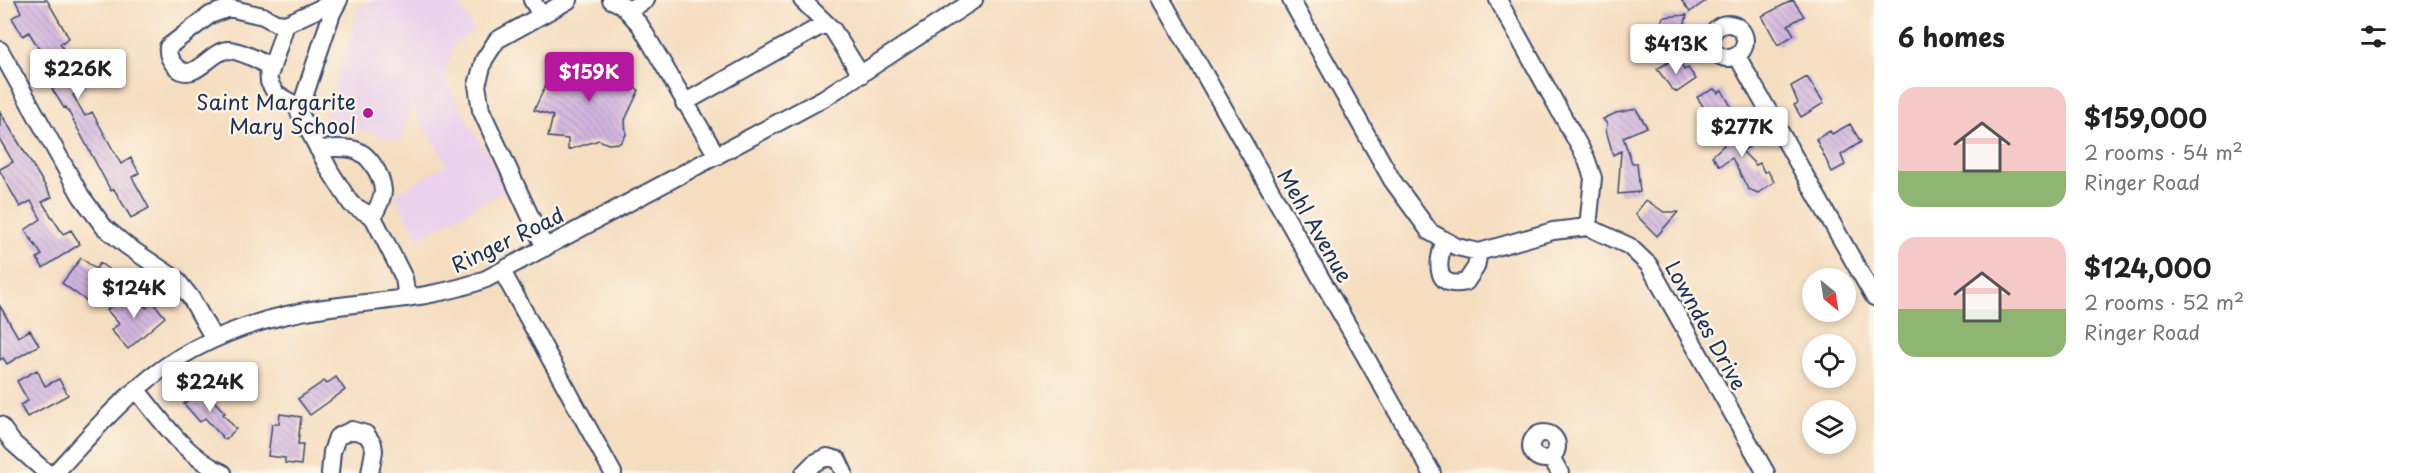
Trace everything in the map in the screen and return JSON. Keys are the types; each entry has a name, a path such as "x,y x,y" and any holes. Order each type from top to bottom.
{"street":[{"path":"270,73 268,67 263,63 229,50 192,71 181,72 172,63 168,47 210,15 229,8 286,24 339,0"},
{"path":"339,0 332,13 299,112 351,204 373,217 404,278 407,298"},
{"path":"532,0 542,15"},
{"path":"545,248 481,110 477,85 484,60 497,40 569,0"},
{"path":"620,4 646,0"},
{"path":"802,0 833,30 861,75"},
{"name":"Ringer Road","path":"55,473 136,389 178,358 214,339 262,321 302,311 449,291 502,271 824,98 861,75 952,6 974,0"},
{"name":"Mehl Avenue","path":"1162,0 1432,473"},
{"path":"1291,0 1392,180 1430,232 1457,247 1479,252 1553,231 1588,227 1593,178 1586,158 1498,0"},
{"path":"620,4 640,25 717,156"},
{"path":"684,103 826,23"},
{"path":"286,24 269,82 276,93 300,108"},
{"path":"0,50 81,195 104,226 127,246 176,279 191,298 214,339"},
{"path":"1737,56 1874,297"},
{"path":"318,149 353,149 363,153 379,178 383,193 373,217"},
{"name":"Lowndes Drive","path":"1588,227 1629,246 1649,265 1766,473"},
{"path":"1445,240 1439,256 1438,268 1444,279 1456,284 1466,282 1476,267 1479,252"},
{"path":"502,271 613,473"},
{"path":"136,389 181,442 196,456 223,473"},
{"path":"0,425 13,443 47,473"},
{"path":"330,473 332,452 337,437 352,430 366,434 373,444 370,473"},
{"path":"804,473 814,463 827,457 838,460 844,473"},
{"path":"1551,457 1560,473"}],"shaded area":[{"name":"Saint Margarite Mary School","path":"373,0 456,0 474,30 455,43 444,78 507,190 418,238 395,195 447,164 411,107 400,142 325,119 359,7"}],"building":[{"path":"15,0 47,0 69,38 60,44 87,87 73,95 85,116 92,112 121,164 131,158 139,173 132,177 149,208 131,218 114,189 111,191 66,107 64,108 52,89 55,88 43,67 48,64 29,32 23,36 12,18 21,12"},
{"path":"1681,0 1707,0 1690,12"},
{"path":"1793,0 1804,16 1788,25 1794,35 1778,45 1762,16"},
{"path":"1687,15 1680,43 1672,49 1654,45 1663,17"},
{"path":"597,58 627,60 624,82 639,90 625,120 626,135 620,143 608,144 599,140 568,150 568,139 548,137 553,116 534,110 546,85 569,68"},
{"path":"1672,60 1680,62 1684,70 1688,68 1696,79 1677,92 1671,88 1657,69"},
{"path":"1807,77 1824,103 1801,117 1794,105 1798,103 1791,86"},
{"path":"1714,89 1718,93 1722,90 1733,110 1716,120 1710,117 1697,97"},
{"path":"1636,109 1647,127 1623,137 1632,163 1637,163 1640,192 1618,194 1621,151 1613,155 1606,130 1607,124 1603,119 1616,113"},
{"path":"0,112 52,197 42,202 63,234 71,230 80,244 43,268 37,258 42,255 25,230 41,219 31,201 20,207 0,171 13,162 0,140"},
{"path":"1732,123 1748,135 1754,144 1742,151 1756,165 1760,163 1764,172 1768,171 1774,182 1758,193 1748,189 1732,158 1720,166 1712,156 1724,145 1715,132"},
{"path":"1850,124 1861,142 1841,155 1845,165 1832,172 1816,139 1830,131 1832,134"},
{"path":"1646,200 1664,212 1678,212 1657,236 1635,214"},
{"path":"81,258 96,269 100,263 118,276 99,301 96,298 92,305 62,283"},
{"path":"130,290 146,308 153,302 165,317 128,349 111,330 119,324 107,310"},
{"path":"0,306 18,337 30,330 39,345 7,364 3,358 0,360"},
{"path":"37,370 45,386 59,379 68,395 27,417 20,405 28,401 17,381"},
{"path":"336,377 345,390 310,415 298,399 324,381 326,384"},
{"path":"202,388 236,429 225,440 205,418 200,422 184,404"},
{"path":"280,414 301,417 298,444 303,444 301,465 285,463 285,458 268,456 272,424 279,424"}],"place":[{"name":"Saint Margarite Mary School","path":"368,113"}]}
